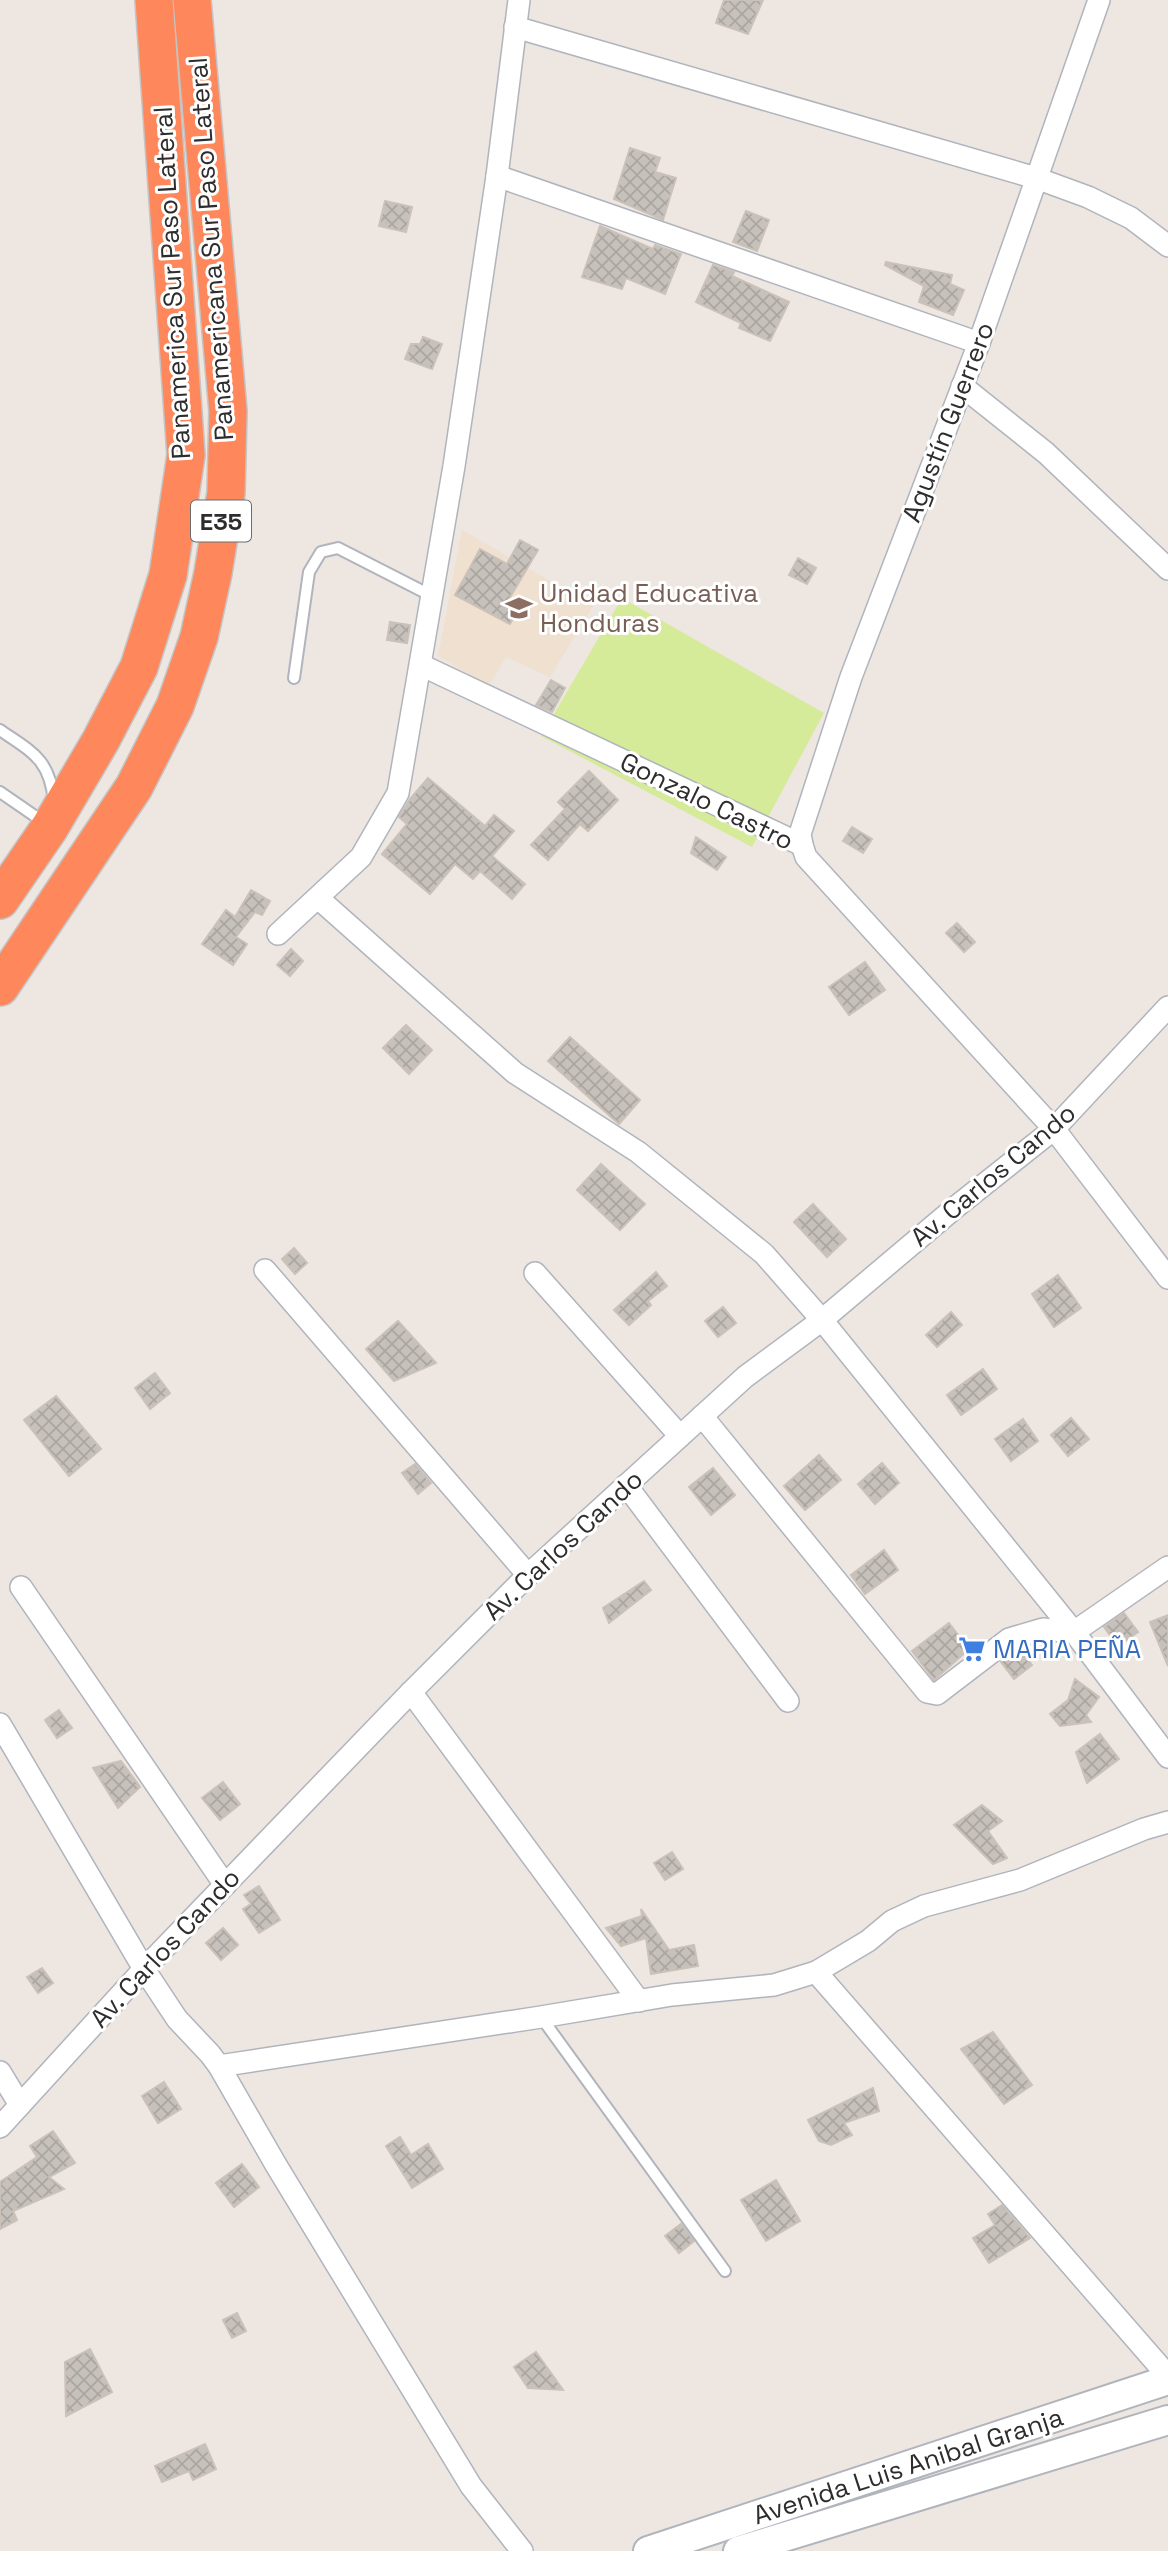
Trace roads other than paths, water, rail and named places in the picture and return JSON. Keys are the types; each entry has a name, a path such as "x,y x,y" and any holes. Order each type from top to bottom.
{"highway":[{"name":"Panamerica Sur Paso Lateral","path":"0,900 52,823 139,667 168,575 186,455 154,0"},
{"name":"Panamericana Sur Paso Lateral","path":"0,987 134,787 175,706 199,637 213,573 226,493 228,411 192,0"},
{"path":"166,163 206,160"}],"main road":[{"name":"Avenida Luis Anibal Granja","path":"648,2551 1168,2378"},
{"name":"Avenida Luis Anibal Granja","path":"738,2551 1168,2420"}],"street":[{"path":"278,934 361,857 398,793 454,466 497,176 519,0"},
{"name":"Agustín Guerrero","path":"802,845 800,834 850,677 979,343 1099,0"},
{"path":"515,27 1036,178 1088,197 1131,218 1168,246"},
{"path":"497,176 979,343"},
{"path":"962,386 1046,453 1168,569"},
{"name":"Gonzalo Castro","path":"421,665 802,845 806,857 1054,1129 1168,1278"},
{"path":"318,898 515,1073 638,1152 764,1254 822,1320 1074,1632 1168,1757"},
{"name":"Av. Carlos Cando","path":"0,2127 144,1969 411,1692 528,1575 745,1377 822,1320 957,1206 1054,1129 1168,1007"},
{"path":"265,1270 528,1575"},
{"path":"535,1273 680,1436"},
{"path":"702,1416 927,1692 937,1695 1009,1639 1043,1629 1074,1632 1168,1567"},
{"path":"626,1485 788,1701"},
{"path":"21,1587 225,1885"},
{"path":"411,1692 639,2001"},
{"path":"0,1724 144,1969 177,2019 219,2066 283,2177 471,2486 522,2551"},
{"path":"219,2066 672,1995 774,1984 816,1972 868,1941 892,1921 924,1906 1020,1880 1144,1829 1168,1822"},
{"path":"816,1972 1168,2378"},
{"path":"0,2072 20,2105"}],"lane":[{"path":"294,678 309,572 321,552 338,548 430,595"},
{"path":"0,730 43,762 53,794 52,823 0,792"},
{"path":"541,2017 725,2271"}],"place":[{"name":"Unidad Educativa Honduras","path":"519,608"},
{"name":"MARIA PEÑA","path":"972,1649"}]}
